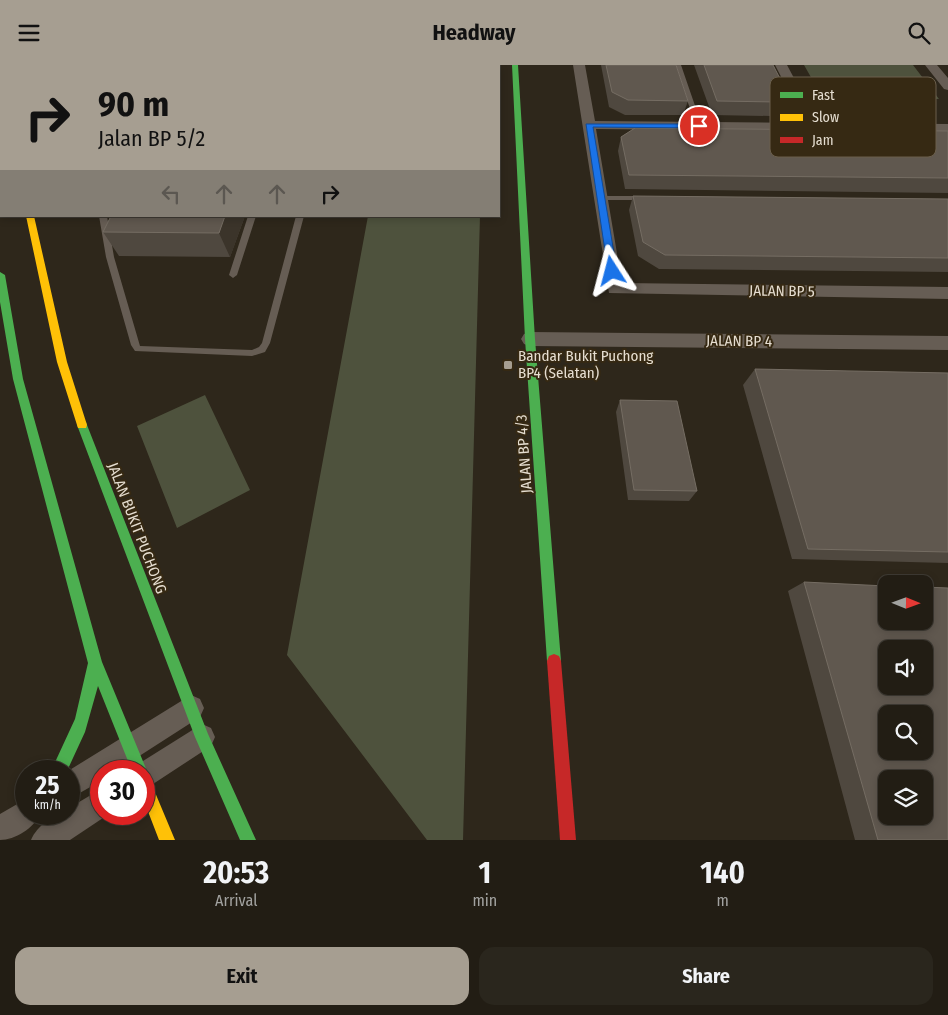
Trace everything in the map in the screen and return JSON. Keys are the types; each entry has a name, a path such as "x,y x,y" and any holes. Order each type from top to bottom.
{"main road":[{"name":"JALAN BP 4/3","path":"515,65 530,339 568,840"},
{"name":"JALAN BUKIT PUCHONG","path":"30,217 62,362 85,433 202,737 248,840"},
{"path":"0,275 18,379 95,662 134,760"},
{"path":"66,760 75,745 88,710 95,662"},
{"path":"155,812 166,840"}],"street":[{"path":"579,65 600,198"},
{"path":"781,65 787,77"},
{"path":"931,65 948,86"},
{"path":"589,125 770,127"},
{"name":"JALAN BP 5","path":"600,198 615,289 948,293"},
{"name":"JALAN BP 4","path":"530,339 948,343"},
{"path":"80,779 191,707"},
{"path":"155,768 202,737"},
{"path":"45,840 90,810"},
{"path":"0,830 15,820"}],"lane":[{"path":"678,65 699,126"},
{"path":"600,198 660,198"},
{"path":"103,217 110,257 135,345 138,349 252,353 262,350 266,343 300,217"},
{"path":"233,275 252,217"}],"green space":[{"path":"804,65 913,65 922,77 811,77"},
{"path":"368,217 480,217 463,840 427,840 287,655"},
{"path":"205,395 250,490 177,528 137,426"}],"building":[{"path":"606,65 676,65 688,101 628,100 612,92"},
{"path":"704,65 773,65 779,77 770,77 770,102 717,101"},
{"path":"635,128 770,129 770,157 936,157 936,131 948,131 948,178 629,175 621,137"},
{"path":"633,196 948,199 948,258 665,255 643,242"},
{"path":"110,217 225,217 219,233 103,232"},
{"path":"755,369 948,373 948,552 808,549"},
{"path":"620,400 677,401 697,491 634,490"},
{"path":"804,582 878,586 878,630 933,630 933,587 948,588 948,840 878,840"}],"traffic: fast":[{"path":"515,65 530,339 554,661"},
{"path":"0,275 18,379 95,662 135,760"},
{"path":"82,425 202,737 248,840"},
{"path":"65,760 82,719 90,692 95,663"}],"traffic: slow":[{"path":"30,217 62,362 82,425"},
{"path":"155,810 167,840"}],"traffic: jam":[{"path":"554,661 568,840"}],"place":[{"name":"Bandar Bukit Puchong BP4 (Selatan)","path":"508,365"}],"route":[{"path":"612,271 589,125 699,126"}]}
